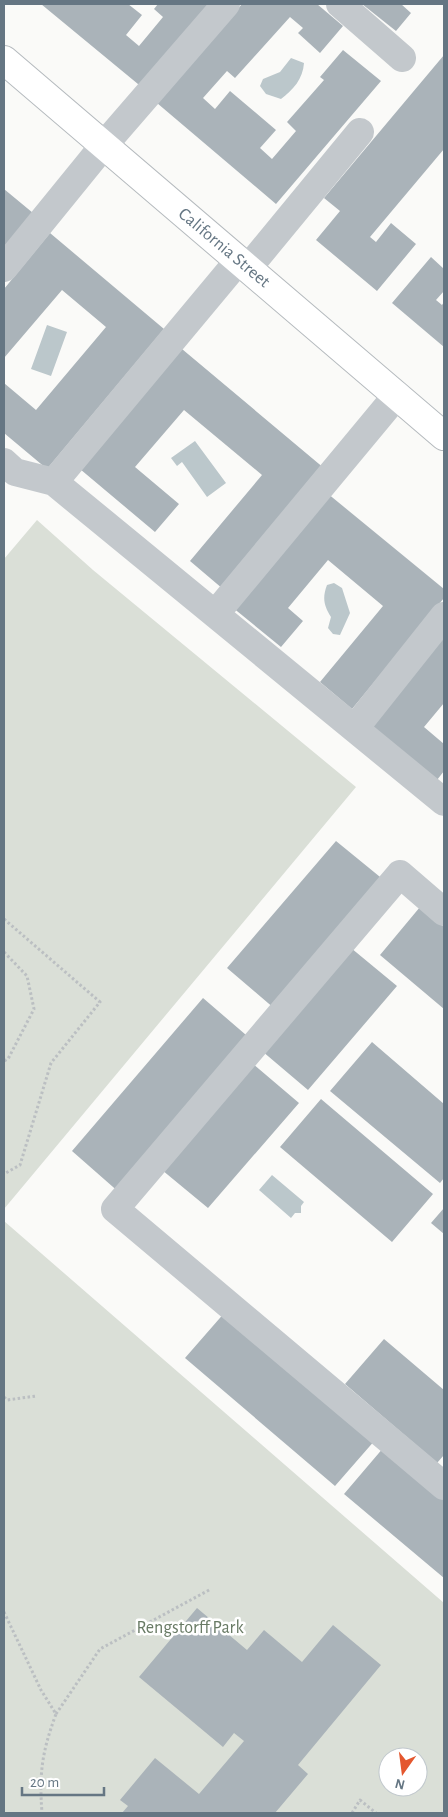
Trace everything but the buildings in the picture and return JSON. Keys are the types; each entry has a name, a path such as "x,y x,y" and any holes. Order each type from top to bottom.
{"main road":[{"name":"California Street","path":"4,60 444,436"}],"lane":[{"path":"4,268 104,145 226,4"},
{"path":"340,4 402,58"},
{"path":"54,482 360,132"},
{"path":"216,613 398,395"},
{"path":"4,462 16,472 54,482 444,802"},
{"path":"355,728 444,616"},
{"path":"444,912 400,874 115,1209 444,1486"}],"path":[{"path":"4,919 100,1002 51,1062 20,1165 4,1174"},
{"path":"4,952 27,976 34,1009 8,1059 4,1061"},
{"path":"4,1397 6,1400 36,1396"},
{"path":"42,1813 39,1779 44,1744 56,1714 100,1649 211,1589"},
{"path":"4,1612 41,1690 56,1714"},
{"path":"352,1813 360,1800 376,1813"}],"green space":[{"path":"37,520 93,570 356,787 4,1209 4,559"},
{"name":"Rengstorff Park","path":"4,1221 444,1603 444,1813 4,1813"}],"shaded area":[{"path":"291,58 304,63 302,74 297,84 281,99 266,94 260,86 263,79 280,72"},
{"path":"47,325 67,332 51,376 31,369"},
{"path":"195,441 226,483 207,497 182,462 177,466 171,458"},
{"path":"334,583 342,588 350,613 340,635 333,634 328,628 331,617 324,602 327,585"},
{"path":"272,1175 304,1202 301,1206 301,1213 295,1213 291,1218 259,1190"}]}
